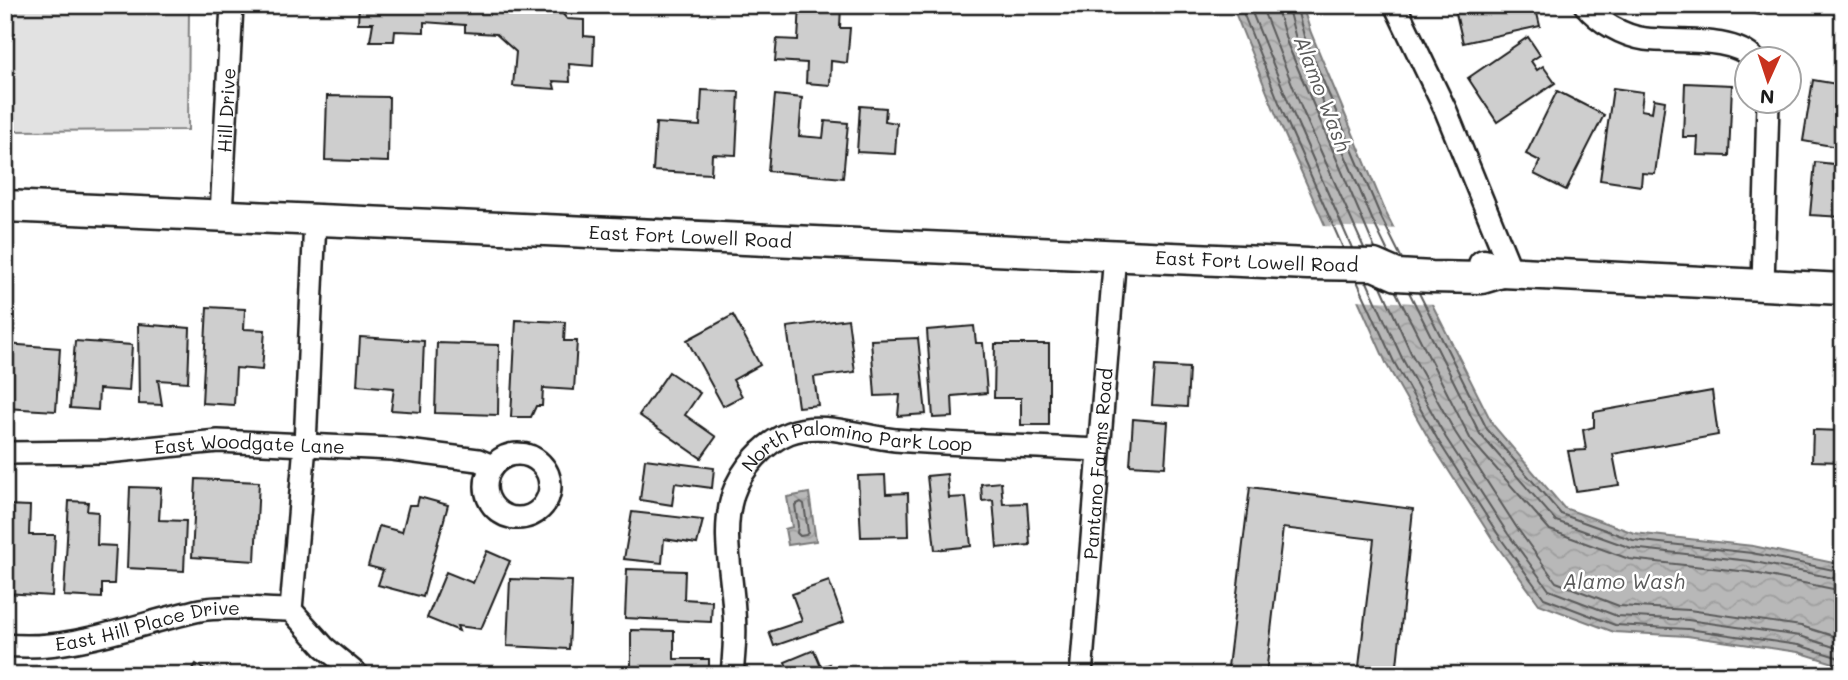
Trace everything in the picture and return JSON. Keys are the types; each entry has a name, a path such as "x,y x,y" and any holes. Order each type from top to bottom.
{"street":[{"name":"Hill Drive","path":"221,215 232,5"},
{"path":"1395,5 1446,111 1507,272"},
{"path":"1585,5 1613,28 1643,39 1703,41 1732,49"},
{"path":"1763,285 1768,116"},
{"name":"East Fort Lowell Road","path":"5,206 1308,264 1374,265 1389,258 1482,278 1507,272 1843,289"},
{"path":"315,220 305,446 291,610 324,647 358,675"},
{"name":"Pantano Farms Road","path":"1081,675 1115,254"},
{"name":"North Palomino Park Loop","path":"732,675 736,636 728,525 733,494 751,462 768,445 791,432 816,429 892,440 1098,450"},
{"name":"East Woodgate Lane","path":"5,453 107,452 218,441 392,449 478,460 492,466"},
{"name":"East Hill Place Drive","path":"5,645 29,647 72,642 204,609 291,610"}],"shaded area":[{"path":"5,5 189,5 188,130 5,131"}],"water":[{"name":"Alamo Wash","path":"1232,5 1302,5 1311,33 1386,213 1493,425 1564,508 1634,533 1753,546 1843,565 1843,666 1798,652 1687,636 1614,632 1539,604 1495,543 1433,446 1387,365 1277,117"},
{"path":"809,493 816,541 788,545 785,529 792,527 787,497"}],"pier":[{"path":"1321,226 1399,229 1436,304 1355,300"}],"building":[{"path":"359,5 555,5 567,19 584,20 584,36 594,37 593,66 569,64 570,82 553,81 555,89 513,86 516,52 496,34 465,32 465,25 424,22 424,32 395,31 394,41 370,41 373,23 358,23"},
{"path":"800,5 841,5 840,28 850,28 847,63 831,61 830,85 806,83 807,63 775,61 777,39 798,40"},
{"path":"1454,5 1535,5 1540,26 1463,43"},
{"path":"1738,5 1763,5 1761,15 1737,10"},
{"path":"1528,37 1540,55 1531,61 1537,70 1543,66 1555,83 1497,122 1468,78"},
{"path":"1813,80 1843,85 1843,148 1803,141"},
{"path":"1685,83 1732,85 1729,156 1697,155 1698,137 1683,137"},
{"path":"1613,88 1643,92 1641,110 1652,112 1654,99 1665,101 1655,174 1642,173 1641,186 1600,180"},
{"path":"702,90 739,92 736,155 712,154 711,174 653,171 656,123 700,126"},
{"path":"1557,91 1604,115 1566,190 1534,174 1540,161 1526,154"},
{"path":"775,95 802,98 799,136 823,138 825,121 848,123 843,178 768,171"},
{"path":"327,96 389,97 388,162 325,160"},
{"path":"860,106 886,108 885,121 897,123 895,154 857,152"},
{"path":"1815,162 1843,165 1843,217 1810,215"},
{"path":"207,307 245,309 244,329 265,330 262,370 236,368 234,405 202,403"},
{"path":"733,315 760,365 733,380 742,396 723,406 687,340"},
{"path":"848,319 855,372 814,377 818,405 798,407 787,327"},
{"path":"516,320 565,322 564,341 577,341 574,390 543,388 542,406 536,406 531,417 511,417"},
{"path":"138,324 190,328 188,382 158,380 162,405 139,404"},
{"path":"974,326 976,343 983,343 987,393 952,396 953,417 933,418 927,330"},
{"path":"360,337 424,341 421,412 391,410 394,388 357,385"},
{"path":"918,338 926,414 898,416 900,395 875,396 871,340"},
{"path":"75,341 132,345 129,391 99,389 98,410 70,408"},
{"path":"437,343 499,345 498,415 435,413"},
{"path":"5,344 60,348 56,411 5,408"},
{"path":"995,344 1049,344 1049,425 1021,425 1021,398 994,398"},
{"path":"1155,366 1189,368 1187,407 1152,405"},
{"path":"669,372 700,393 685,415 716,437 701,458 639,415"},
{"path":"1712,391 1718,435 1613,454 1619,485 1576,491 1568,451 1586,450 1583,430 1594,427 1594,412"},
{"path":"1133,419 1168,422 1165,467 1130,465"},
{"path":"1813,430 1843,431 1843,462 1812,461"},
{"path":"645,459 714,468 712,488 675,483 672,505 640,500"},
{"path":"947,474 949,498 966,497 971,546 935,550 927,476"},
{"path":"885,475 886,494 908,493 909,536 861,537 858,476"},
{"path":"196,479 259,482 255,561 192,557"},
{"path":"1001,482 1003,504 1027,503 1030,545 997,548 993,500 982,501 981,484"},
{"path":"130,487 161,488 159,520 186,521 184,571 127,568"},
{"path":"1250,487 1413,509 1396,675 1358,675 1374,539 1283,528 1266,674 1270,675 1227,675"},
{"path":"419,497 448,505 423,597 378,585 383,570 368,566 379,526 402,532 409,505 417,505"},
{"path":"69,501 88,502 87,511 98,512 97,545 116,546 114,584 102,584 102,598 64,596"},
{"path":"5,505 30,506 29,535 55,535 52,596 5,593"},
{"path":"632,512 703,520 697,544 664,539 662,563 624,559"},
{"path":"487,551 510,561 481,629 457,626 459,631 427,618 446,572 473,583"},
{"path":"627,569 685,571 684,599 712,601 711,622 625,618"},
{"path":"510,579 572,581 569,649 507,646"},
{"path":"829,581 844,622 774,646 769,632 802,621 792,594"},
{"path":"631,630 674,631 674,659 709,659 709,675 631,675"},
{"path":"814,650 821,667 830,664 834,675 790,675 785,662"},
{"path":"196,664 212,675 189,675"}]}
